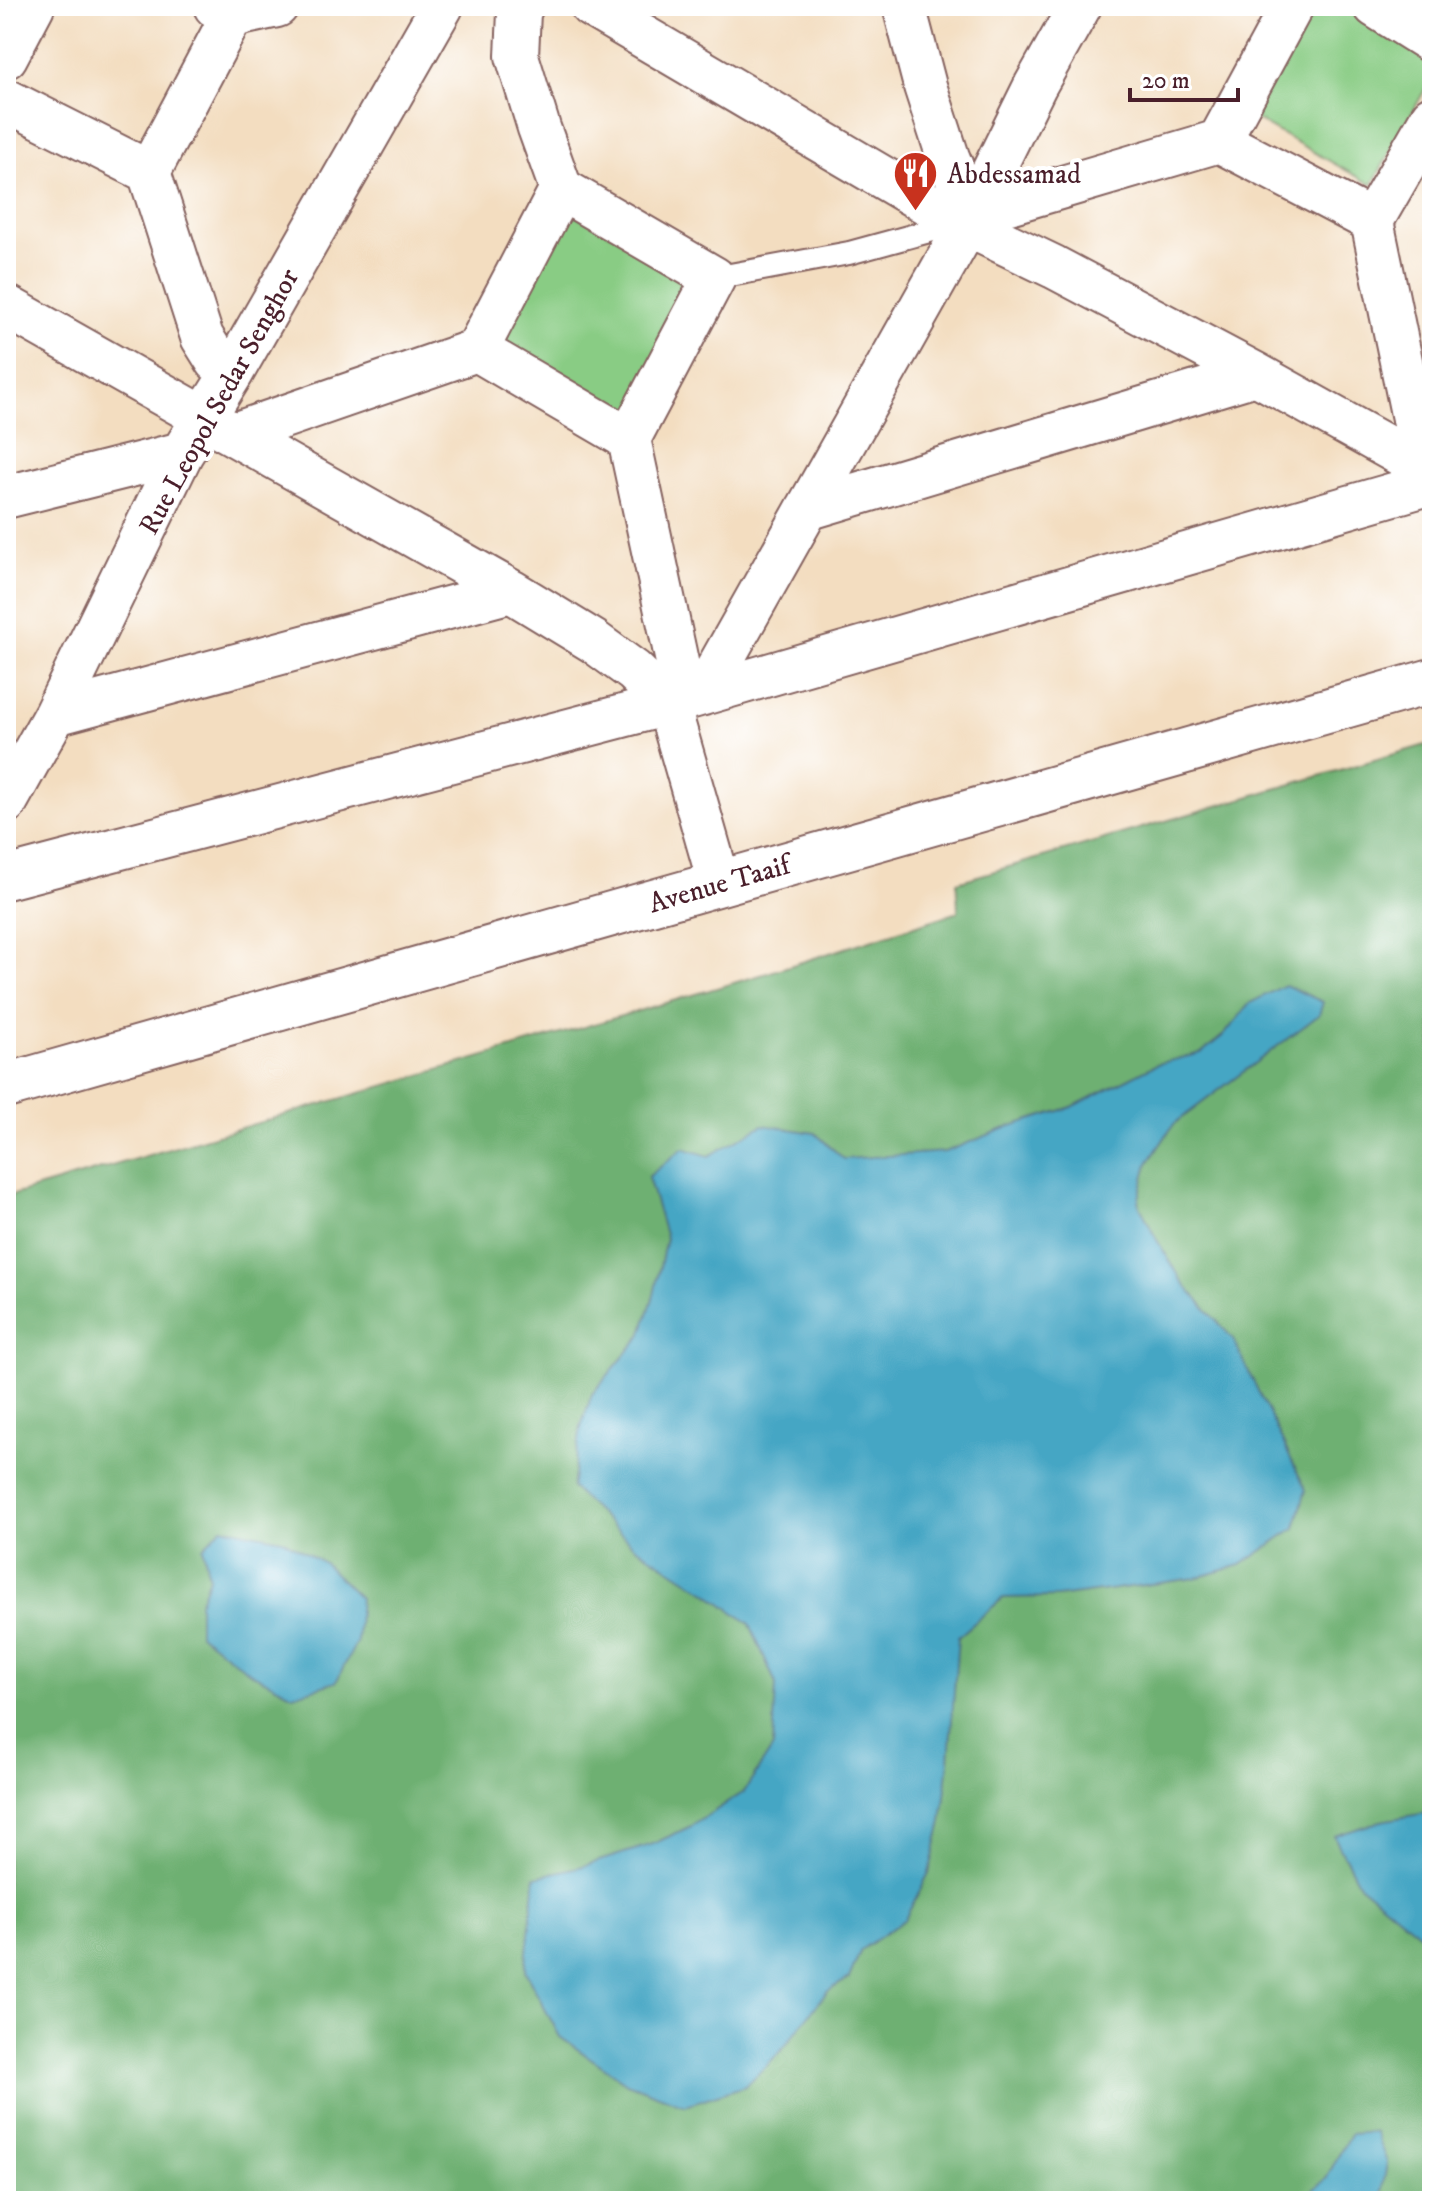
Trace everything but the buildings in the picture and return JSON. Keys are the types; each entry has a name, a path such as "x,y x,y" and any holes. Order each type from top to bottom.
{"street":[{"path":"6,57 33,6"},
{"path":"232,373 217,361 202,337 149,172 224,11 277,6"},
{"name":"Rue Leopol Sedar Senghor","path":"6,802 55,714 182,453 219,426 232,373 442,6"},
{"path":"522,6 517,56 561,189 714,278 629,439 685,699 719,882"},
{"path":"591,6 966,221 1256,374 1429,485"},
{"path":"904,6 966,221"},
{"path":"685,699 807,509 1080,6"},
{"path":"966,221 1219,141 1292,6"},
{"path":"1375,6 1432,42"},
{"path":"6,100 149,172"},
{"path":"1429,485 1372,221 1432,117"},
{"path":"1219,141 1372,221"},
{"path":"219,426 477,350 561,189"},
{"path":"6,306 511,591 593,641 634,671 685,699"},
{"path":"477,350 629,439"},
{"path":"807,509 1256,374"},
{"path":"6,497 182,453"},
{"path":"6,878 685,699 1429,485"},
{"path":"55,714 511,591"},
{"name":"Avenue Taaif","path":"6,1086 1432,681"}],"lane":[{"path":"714,278 849,253 966,221"}],"green space":[{"path":"1311,6 1344,6 1432,55 1432,77 1372,185 1250,116"},
{"path":"567,211 698,278 630,412 499,345"},
{"path":"1432,743 1432,2201 6,2201 6,1197 764,974 958,912 957,882"}],"water":[{"path":"1285,985 1323,1002 1319,1015 1174,1124 1148,1163 1138,1202 1184,1284 1233,1339 1306,1490 1295,1528 1241,1565 1196,1578 1057,1597 1003,1598 958,1637 942,1822 929,1873 905,1919 861,1950 849,1978 827,1992 778,2055 745,2086 685,2105 627,2083 560,2037 525,1971 535,1877 653,1844 691,1826 744,1792 773,1747 776,1684 750,1624 633,1545 572,1488 581,1426 592,1394 641,1336 654,1295 666,1238 648,1177 683,1148 709,1156 763,1125 815,1133 844,1159 945,1152 1011,1126 1072,1107 1157,1064 1201,1053 1225,1034 1250,1003"},
{"path":"222,1527 282,1539 324,1563 360,1598 357,1641 336,1682 293,1695 251,1673 199,1634 199,1603 209,1578 203,1547"},
{"path":"1432,1812 1432,1944 1359,1884 1334,1836 1381,1821"},
{"path":"1375,2132 1387,2162 1381,2201 1301,2201 1326,2179 1350,2134"}],"place":[{"name":"Abdessamad","path":"916,212"}]}
